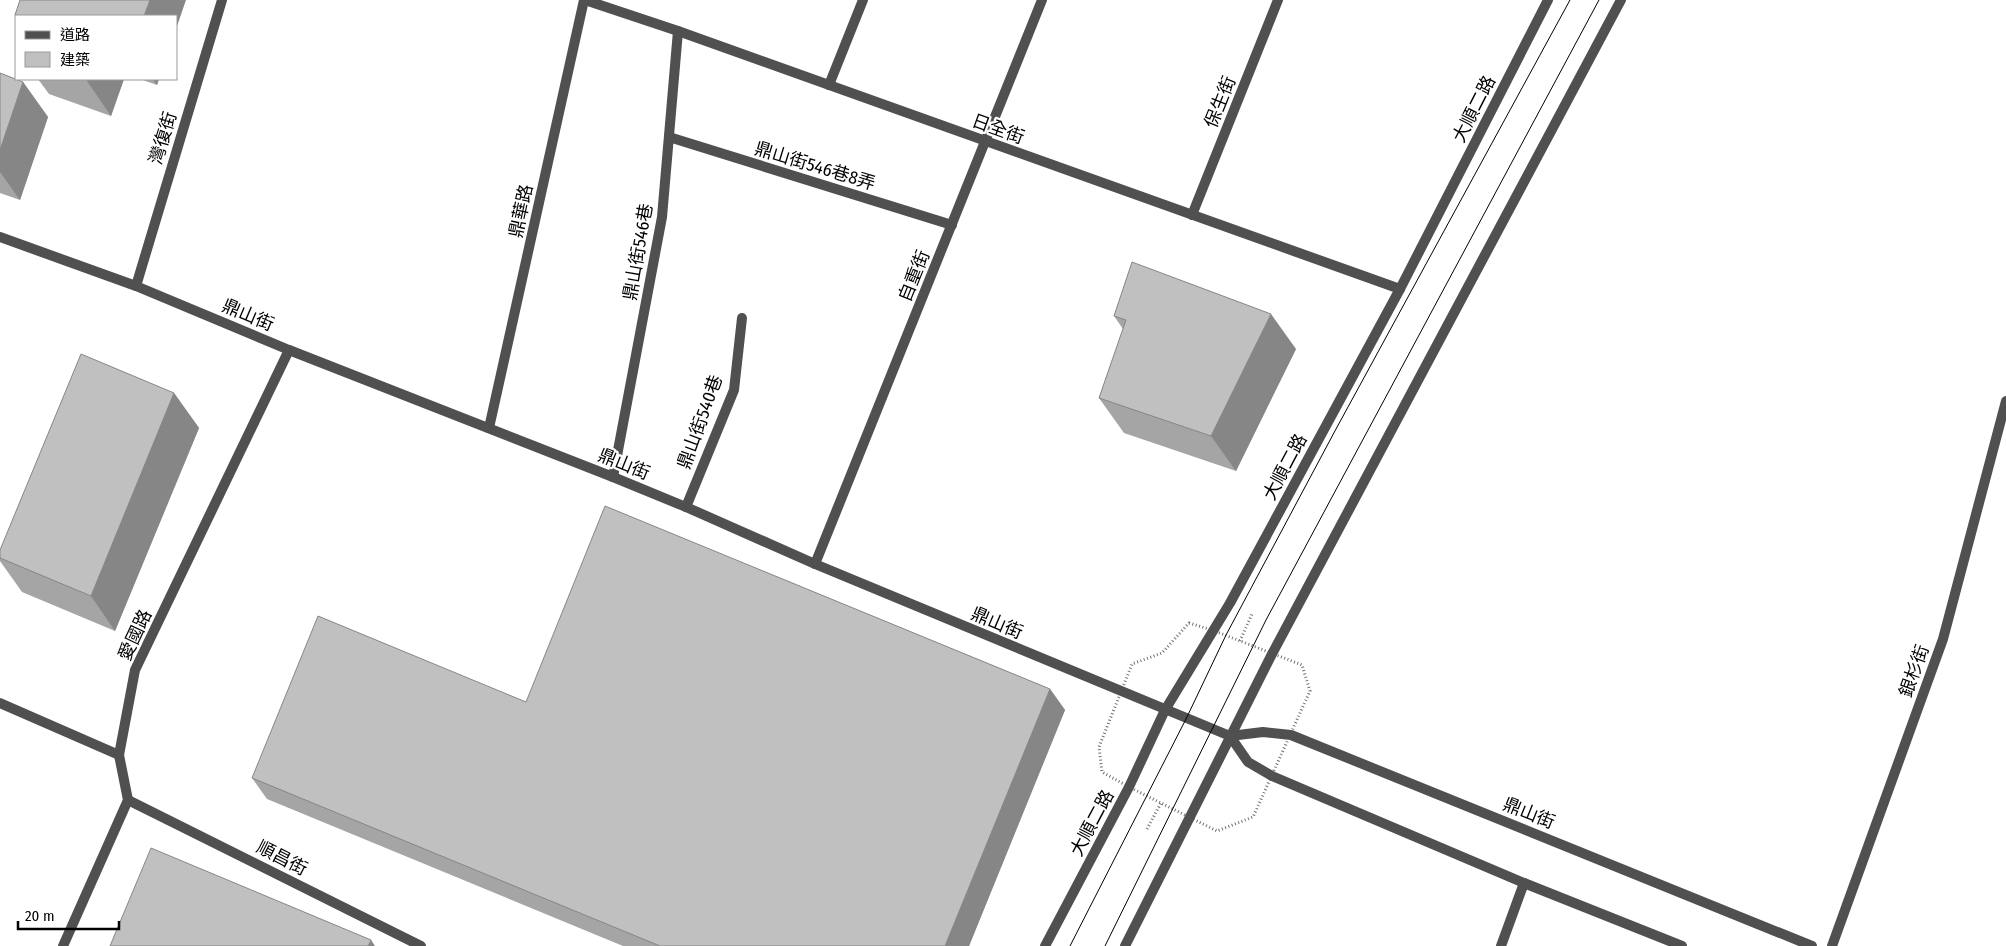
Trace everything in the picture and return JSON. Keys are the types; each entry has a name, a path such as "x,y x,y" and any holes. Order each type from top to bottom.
{"street":[{"name":"灣復街","path":"136,286 222,0"},
{"name":"日全街","path":"584,0 678,31 1400,289"},
{"name":"鼎華路","path":"490,428 584,0"},
{"path":"829,85 863,0"},
{"name":"自重街","path":"816,564 1042,0"},
{"name":"保生街","path":"1192,215 1278,0"},
{"name":"大順二路","path":"1045,946 1129,787 1165,710 1230,603 1400,289 1548,0"},
{"path":"1125,946 1230,736 1621,0"},
{"name":"鼎山街546巷","path":"613,477 662,217 678,31"},
{"name":"鼎山街546巷8弄","path":"669,137 952,225"},
{"name":"鼎山街","path":"0,237 136,286 289,350 613,477 816,564 1230,736 1263,732 1291,734 1812,946"},
{"name":"鼎山街540巷","path":"686,507 734,390 742,318"},
{"name":"愛國路","path":"128,800 119,755 135,670 289,350"},
{"name":"銀杉街","path":"1832,946 1943,639 2006,401"},
{"path":"0,703 119,755"},
{"path":"1230,736 1248,762 1272,776 1682,946"},
{"path":"62,946 128,800"},
{"name":"順昌街","path":"128,800 421,946"},
{"path":"1501,946 1524,882"}],"path":[{"path":"1240,641 1252,614"},
{"path":"1147,830 1161,803"}],"building":[{"path":"20,0 150,0 144,15 15,15"},
{"path":"0,73 23,82 0,150"},
{"path":"1132,262 1271,314 1211,436 1099,398 1126,320 1114,316"},
{"path":"81,354 174,393 91,596 0,558 0,550"},
{"path":"605,506 1050,689 945,946 660,946 252,778 318,616 526,702"},
{"path":"151,848 371,940 368,946 110,946"}],"tram line":[{"path":"1070,946 1186,719 1226,635 1570,0"},
{"path":"1105,946 1266,620 1599,0"}]}
